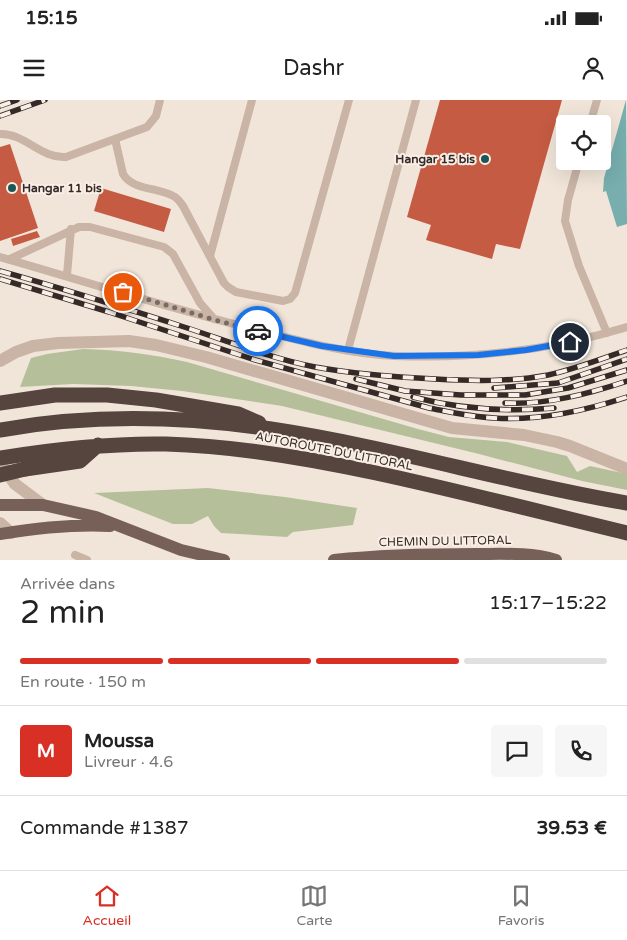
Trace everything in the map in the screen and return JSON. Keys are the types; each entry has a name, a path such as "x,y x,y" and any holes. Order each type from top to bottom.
{"highway":[{"path":"7,402 55,395 98,395 156,400 238,414 272,429"},
{"name":"AUTOROUTE DU LITTORAL","path":"0,430 66,422 123,419 187,421 272,429 378,449 529,484 627,503"},
{"name":"AUTOROUTE DU LITTORAL","path":"24,462 80,461 98,445 166,444 245,449 312,460 410,480 627,533"},
{"path":"0,458 24,462"},
{"path":"0,475 24,462"}],"main road":[{"path":"0,505 43,505 96,517 182,550 224,560"},
{"path":"6,534 47,527 120,526"},
{"name":"CHEMIN DU LITTORAL","path":"334,560 378,555 524,554 556,560"}],"street":[{"path":"0,361 16,352 34,346 58,343 129,341 156,345 206,357 452,428 524,435 557,442 627,470"},
{"path":"0,463 15,484 43,505"},
{"path":"0,523 6,534"}],"lane":[{"path":"0,134 17,136 51,156 58,158 66,157 146,127 156,116 160,100"},
{"path":"210,256 252,100"},
{"path":"115,139 123,174 126,178 133,183 177,197 224,283 236,292 283,300 290,299 295,293 350,100"},
{"path":"348,350 416,100"},
{"path":"593,115 597,100"},
{"path":"576,170 568,200 565,221 579,266 607,332"},
{"path":"10,259 80,227 90,227 164,247 173,254 200,303 215,320"},
{"path":"67,275 71,230"},
{"path":"0,256 215,320 322,346 394,356 478,355 526,350 570,342 627,327"},
{"path":"74,555 87,560"}],"green space":[{"path":"83,349 136,353 187,362 449,437 507,442 567,456 577,472 590,466 627,474 627,490 582,481 282,406 182,391 131,386 73,384 20,387 31,358"},
{"path":"208,488 357,508 353,525 293,532 287,537 221,533 208,516 192,524 173,524 94,493"}],"water":[{"path":"626,100 627,224 617,227 606,191 603,192 606,170 611,170 611,153"}],"building":[{"name":"Hangar 15 bis","path":"440,100 562,100 558,115 556,115 556,121 520,249 496,244 492,259 426,240 431,225 407,217"},
{"name":"Hangar 11 bis","path":"10,144 38,228 0,241 0,147"},
{"path":"101,188 171,209 164,232 94,211"},
{"path":"37,231 40,237 13,246 11,239"}],"railway":[{"path":"0,106 17,100"},
{"path":"0,116 45,100"},
{"path":"0,271 181,326 281,359 345,372 449,380 520,379 558,373 627,350"},
{"path":"0,279 109,312 252,359 453,413 511,419 528,418 578,411 627,397"},
{"path":"494,388 558,383 627,359"},
{"path":"356,379 405,391 461,395 525,395 568,388 627,370"},
{"path":"505,403 567,398 627,381"},
{"path":"413,397 465,407 519,410 554,408"}],"way so far":[{"path":"123,292 258,331"}],"place":[{"name":"Hangar 15 bis","path":"485,159"},
{"name":"Hangar 11 bis","path":"12,188"}],"route":[{"path":"258,331 322,346 394,356 478,355 526,350 570,342"}]}
